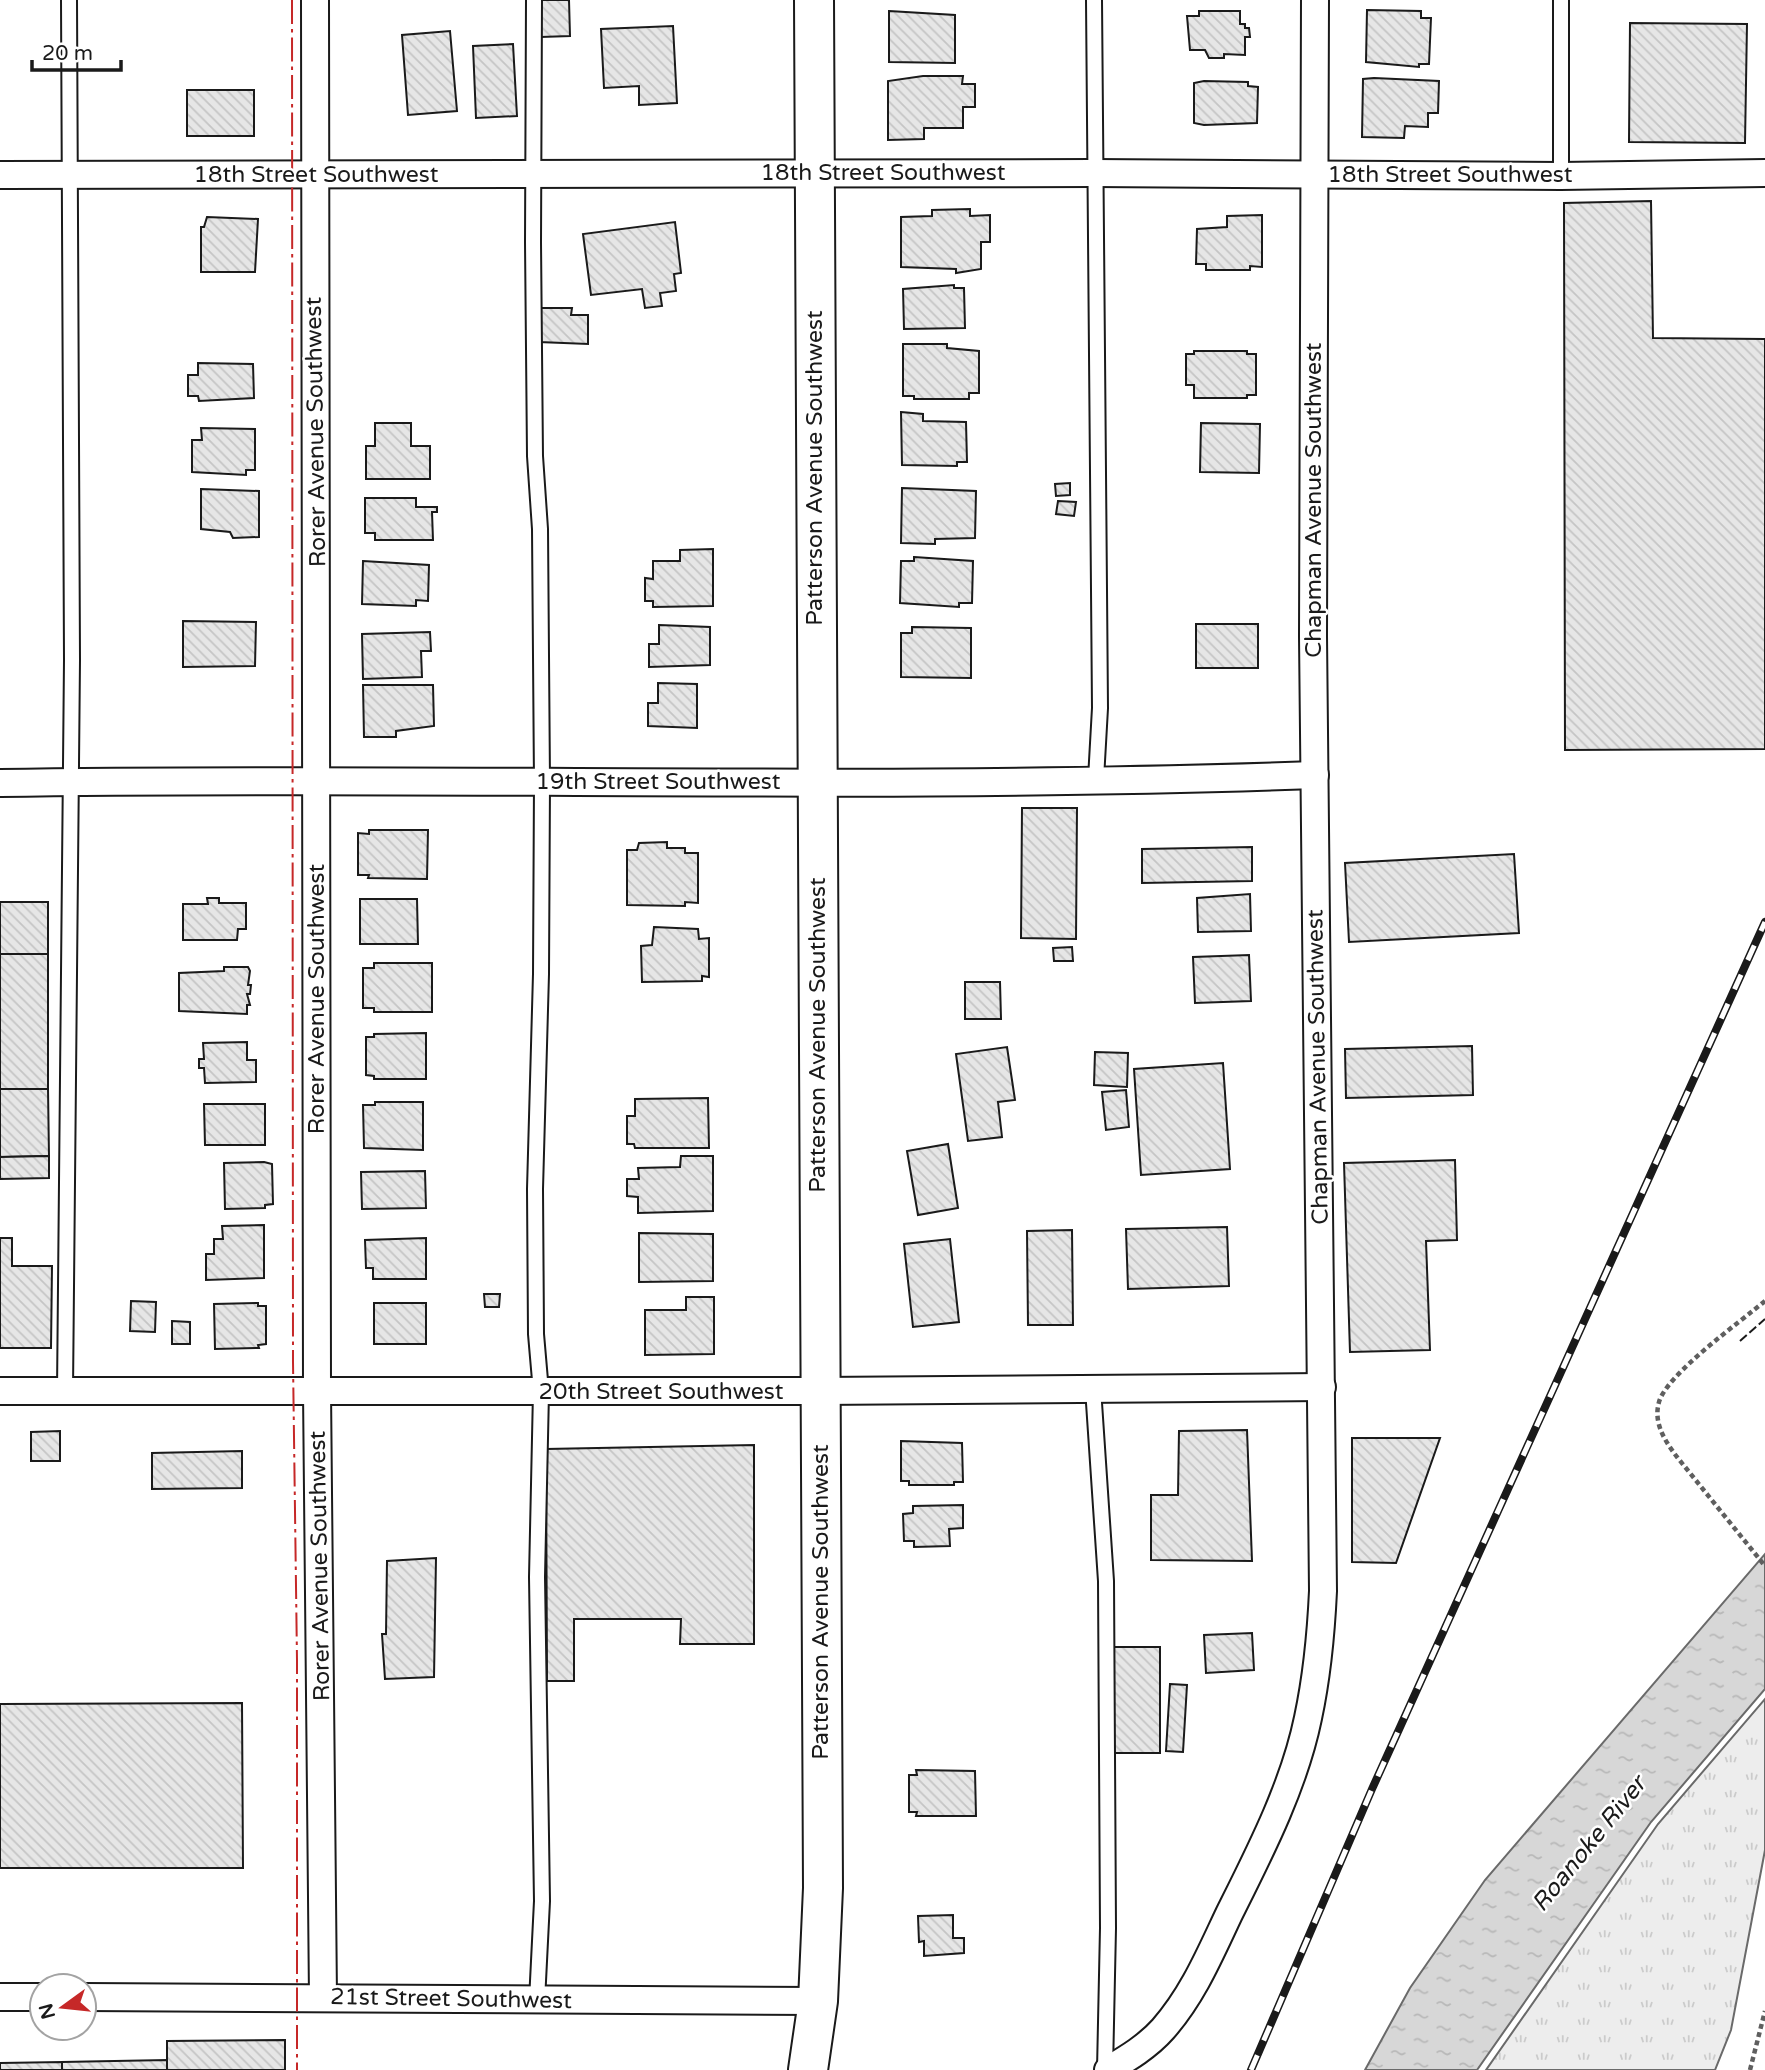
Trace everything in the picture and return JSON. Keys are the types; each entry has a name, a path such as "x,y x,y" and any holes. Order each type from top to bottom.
{"main road":[{"name":"Patterson Avenue Southwest","path":"808,2070 818,2001 822,1888 814,0"}],"street":[{"name":"Rorer Avenue Southwest","path":"315,0 318,535 317,1391 323,1998"},
{"name":"Chapman Avenue Southwest","path":"1107,2070 1132,2056 1162,2030 1186,2000 1257,1858 1294,1769 1320,1657 1323,1591 1315,775 1315,0"},
{"name":"18th Street Southwest","path":"0,175 1094,173 1561,176 1765,173"},
{"name":"19th Street Southwest","path":"0,783 816,782 1315,775"},
{"name":"20th Street Southwest","path":"0,1391 541,1392 1322,1387"},
{"path":"0,1997 28,1997"},
{"name":"21st Street Southwest","path":"98,1997 818,2001"}],"lane":[{"path":"65,1391 72,660 69,0"},
{"path":"534,0 535,456 540,529 542,782 541,974 535,1189 536,1334 541,1392 537,1577 542,1901 537,2001"},
{"path":"1094,0 1100,708 1096,779"},
{"path":"1560,0 1561,176"},
{"path":"1093,1388 1106,1581 1107,2070"}],"path":[{"path":"1765,1301 1670,1381 1659,1402 1657,1422 1664,1440 1765,1566"},
{"path":"1750,2070 1765,2011"}],"green space":[{"path":"1765,1699 1765,1850 1731,2030 1715,2070 1486,2070 1658,1824"}],"water":[{"name":"Roanoke River","path":"1765,1554 1765,1689 1651,1822 1477,2070 1365,2070 1410,1988 1485,1880"}],"building":[{"path":"540,0 569,0 570,36 541,37"},
{"path":"1367,10 1421,11 1421,18 1431,18 1429,64 1419,64 1419,67 1366,62"},
{"path":"889,11 955,15 955,63 889,62"},
{"path":"1199,11 1240,11 1240,24 1249,28 1250,37 1245,37 1245,55 1224,54 1224,58 1209,58 1205,50 1190,50 1187,16 1199,16"},
{"path":"1630,23 1747,24 1745,143 1629,142"},
{"path":"673,26 677,103 639,105 639,86 604,88 601,29"},
{"path":"450,31 457,111 408,115 402,35"},
{"path":"513,44 517,116 476,118 473,46"},
{"path":"923,76 963,76 962,84 975,84 975,107 963,107 963,128 924,128 924,139 888,140 888,81"},
{"path":"1363,79 1439,81 1438,113 1428,113 1428,127 1405,126 1404,138 1362,137"},
{"path":"1248,82 1248,86 1258,87 1257,123 1194,123 1194,83"},
{"path":"187,90 254,90 254,136 187,136"},
{"path":"1651,201 1653,338 1765,339 1765,749 1565,750 1564,203"},
{"path":"970,209 970,216 990,215 990,242 981,242 981,269 956,273 956,269 901,267 901,217 932,216 932,210"},
{"path":"1262,215 1262,267 1250,266 1250,270 1206,270 1206,264 1196,264 1197,229 1227,227 1227,216"},
{"path":"207,217 258,219 255,272 201,272 201,227 204,227"},
{"path":"675,222 681,273 674,274 676,291 660,293 662,306 645,308 642,289 591,295 583,234"},
{"path":"954,285 954,288 964,288 965,328 904,329 903,289"},
{"path":"538,308 572,308 571,315 588,315 588,344 539,342"},
{"path":"903,344 947,344 947,348 979,351 979,393 969,393 969,399 914,399 914,396 903,396"},
{"path":"1194,351 1247,351 1247,354 1256,354 1256,395 1247,395 1247,398 1194,398 1194,385 1186,385 1186,354 1194,354"},
{"path":"198,363 253,364 254,398 199,401 198,396 188,396 188,375 198,375"},
{"path":"901,412 923,414 923,421 966,422 967,462 957,462 957,466 902,465"},
{"path":"375,423 411,423 411,446 430,446 430,479 366,479 366,446 375,446"},
{"path":"1201,423 1260,424 1259,473 1200,472"},
{"path":"201,428 255,429 255,470 246,470 246,475 192,472 192,440 202,440"},
{"path":"1070,483 1070,495 1056,496 1055,484"},
{"path":"902,488 976,491 975,538 935,539 935,544 901,543"},
{"path":"201,489 259,491 259,537 233,538 230,532 201,529"},
{"path":"365,498 416,498 416,507 437,507 437,512 432,512 433,540 375,540 375,533 365,533"},
{"path":"1058,501 1076,502 1074,516 1056,514"},
{"path":"713,549 713,606 653,607 653,601 645,601 645,578 653,579 653,561 680,561 680,550"},
{"path":"914,557 973,561 972,603 959,603 959,607 900,603 901,561 914,561"},
{"path":"363,561 429,565 428,601 416,600 416,606 362,604"},
{"path":"183,621 256,622 255,666 183,667"},
{"path":"1196,624 1258,624 1258,668 1196,668"},
{"path":"659,625 710,627 710,665 649,667 649,644 659,644"},
{"path":"912,627 971,628 971,678 901,677 901,633 912,633"},
{"path":"430,632 431,651 421,651 422,677 363,679 362,634"},
{"path":"658,683 697,684 697,728 648,726 648,703 658,703"},
{"path":"363,685 433,685 434,726 396,731 396,737 364,737"},
{"path":"1022,808 1077,808 1076,939 1021,938"},
{"path":"369,830 428,830 427,879 368,878 369,875 358,875 358,833 369,834"},
{"path":"667,842 667,848 685,848 685,853 698,853 698,903 685,902 685,906 627,905 627,850 637,850 639,843"},
{"path":"1252,847 1252,881 1142,883 1142,849"},
{"path":"1514,854 1519,933 1349,942 1345,863"},
{"path":"1250,894 1251,931 1198,932 1197,898"},
{"path":"207,898 219,898 219,903 246,903 246,929 238,929 237,940 183,940 183,904 208,904"},
{"path":"360,899 417,899 418,944 360,944"},
{"path":"0,902 48,902 48,954 0,954"},
{"path":"654,927 698,929 699,939 709,938 709,977 702,976 702,981 642,982 641,946 652,945"},
{"path":"1072,947 1073,961 1054,961 1053,948"},
{"path":"0,954 48,954 48,1089 0,1089"},
{"path":"1249,955 1251,1001 1195,1003 1193,957"},
{"path":"374,963 432,963 432,1012 374,1012 374,1008 363,1008 363,968 374,968"},
{"path":"224,967 248,967 250,971 250,994 247,994 250,1005 247,1005 247,1014 179,1011 179,973 224,971"},
{"path":"965,982 1000,982 1001,1019 965,1019"},
{"path":"426,1033 426,1079 374,1079 374,1076 366,1075 366,1037 374,1037 374,1034"},
{"path":"247,1042 247,1060 256,1060 256,1082 205,1083 204,1068 199,1068 199,1059 204,1059 203,1043"},
{"path":"1472,1046 1473,1095 1346,1098 1345,1049"},
{"path":"1007,1047 1015,1100 998,1102 1002,1137 968,1141 956,1054"},
{"path":"1095,1052 1128,1053 1127,1087 1094,1085"},
{"path":"1223,1063 1230,1169 1141,1175 1134,1069"},
{"path":"0,1089 48,1089 49,1156 0,1157"},
{"path":"1126,1090 1129,1127 1106,1130 1102,1092"},
{"path":"708,1098 709,1148 635,1148 634,1144 627,1144 627,1116 635,1116 635,1099"},
{"path":"375,1102 423,1102 423,1150 364,1148 363,1105 375,1105"},
{"path":"204,1104 265,1104 265,1145 205,1145"},
{"path":"948,1144 958,1208 918,1215 907,1151"},
{"path":"49,1156 49,1178 0,1179 0,1157"},
{"path":"681,1156 713,1156 713,1211 638,1213 638,1197 627,1196 627,1179 639,1179 638,1168 680,1167"},
{"path":"1455,1160 1457,1240 1426,1241 1430,1350 1350,1352 1344,1163"},
{"path":"224,1163 272,1164 273,1204 265,1205 265,1208 225,1209"},
{"path":"425,1171 426,1208 362,1209 361,1172"},
{"path":"264,1225 264,1278 206,1280 206,1254 214,1254 214,1239 223,1239 222,1226"},
{"path":"1227,1227 1229,1286 1128,1289 1126,1229"},
{"path":"1072,1230 1073,1325 1028,1325 1027,1231"},
{"path":"639,1233 713,1234 713,1281 639,1282"},
{"path":"0,1238 12,1238 12,1266 52,1266 51,1348 0,1348"},
{"path":"426,1238 426,1279 373,1279 373,1268 366,1268 365,1240"},
{"path":"950,1239 959,1322 913,1327 904,1244"},
{"path":"484,1294 500,1294 499,1307 485,1307"},
{"path":"686,1297 714,1297 714,1354 645,1355 645,1310 686,1310"},
{"path":"131,1301 156,1302 155,1332 130,1331"},
{"path":"258,1303 258,1306 266,1306 266,1344 258,1345 259,1348 215,1349 214,1304"},
{"path":"374,1303 426,1303 426,1344 374,1344"},
{"path":"172,1321 190,1322 190,1344 172,1344"},
{"path":"1247,1430 1252,1561 1151,1560 1151,1495 1178,1495 1179,1431"},
{"path":"60,1431 60,1461 31,1461 31,1432"},
{"path":"1352,1438 1440,1438 1396,1563 1352,1562"},
{"path":"901,1441 962,1443 963,1482 954,1482 954,1485 909,1485 909,1481 901,1481"},
{"path":"754,1445 754,1644 680,1644 681,1619 574,1619 574,1681 547,1681 546,1449"},
{"path":"242,1451 242,1488 152,1489 152,1453"},
{"path":"963,1505 963,1528 949,1529 950,1546 914,1547 914,1541 904,1541 903,1514 913,1513 913,1506"},
{"path":"436,1558 434,1677 385,1679 382,1634 386,1634 387,1561"},
{"path":"1252,1633 1254,1670 1206,1673 1204,1635"},
{"path":"1108,1647 1160,1647 1160,1753 1108,1753"},
{"path":"1170,1684 1187,1685 1183,1752 1166,1751"},
{"path":"242,1703 243,1868 0,1868 0,1704"},
{"path":"916,1770 975,1771 976,1816 916,1816 917,1812 909,1812 909,1775 917,1775"},
{"path":"953,1915 953,1938 964,1938 964,1953 924,1956 924,1941 919,1942 918,1916"},
{"path":"285,2040 285,2070 167,2070 167,2041"},
{"path":"167,2060 167,2070 62,2070 62,2062"},
{"path":"62,2062 62,2070 0,2070 0,2063"}],"railway":[{"path":"1251,2070 1372,1789 1765,922"}],"fence":[{"path":"1740,1341 1765,1319"}],"power":[{"path":"292,0 293,1362 297,1660 297,2070"}]}
